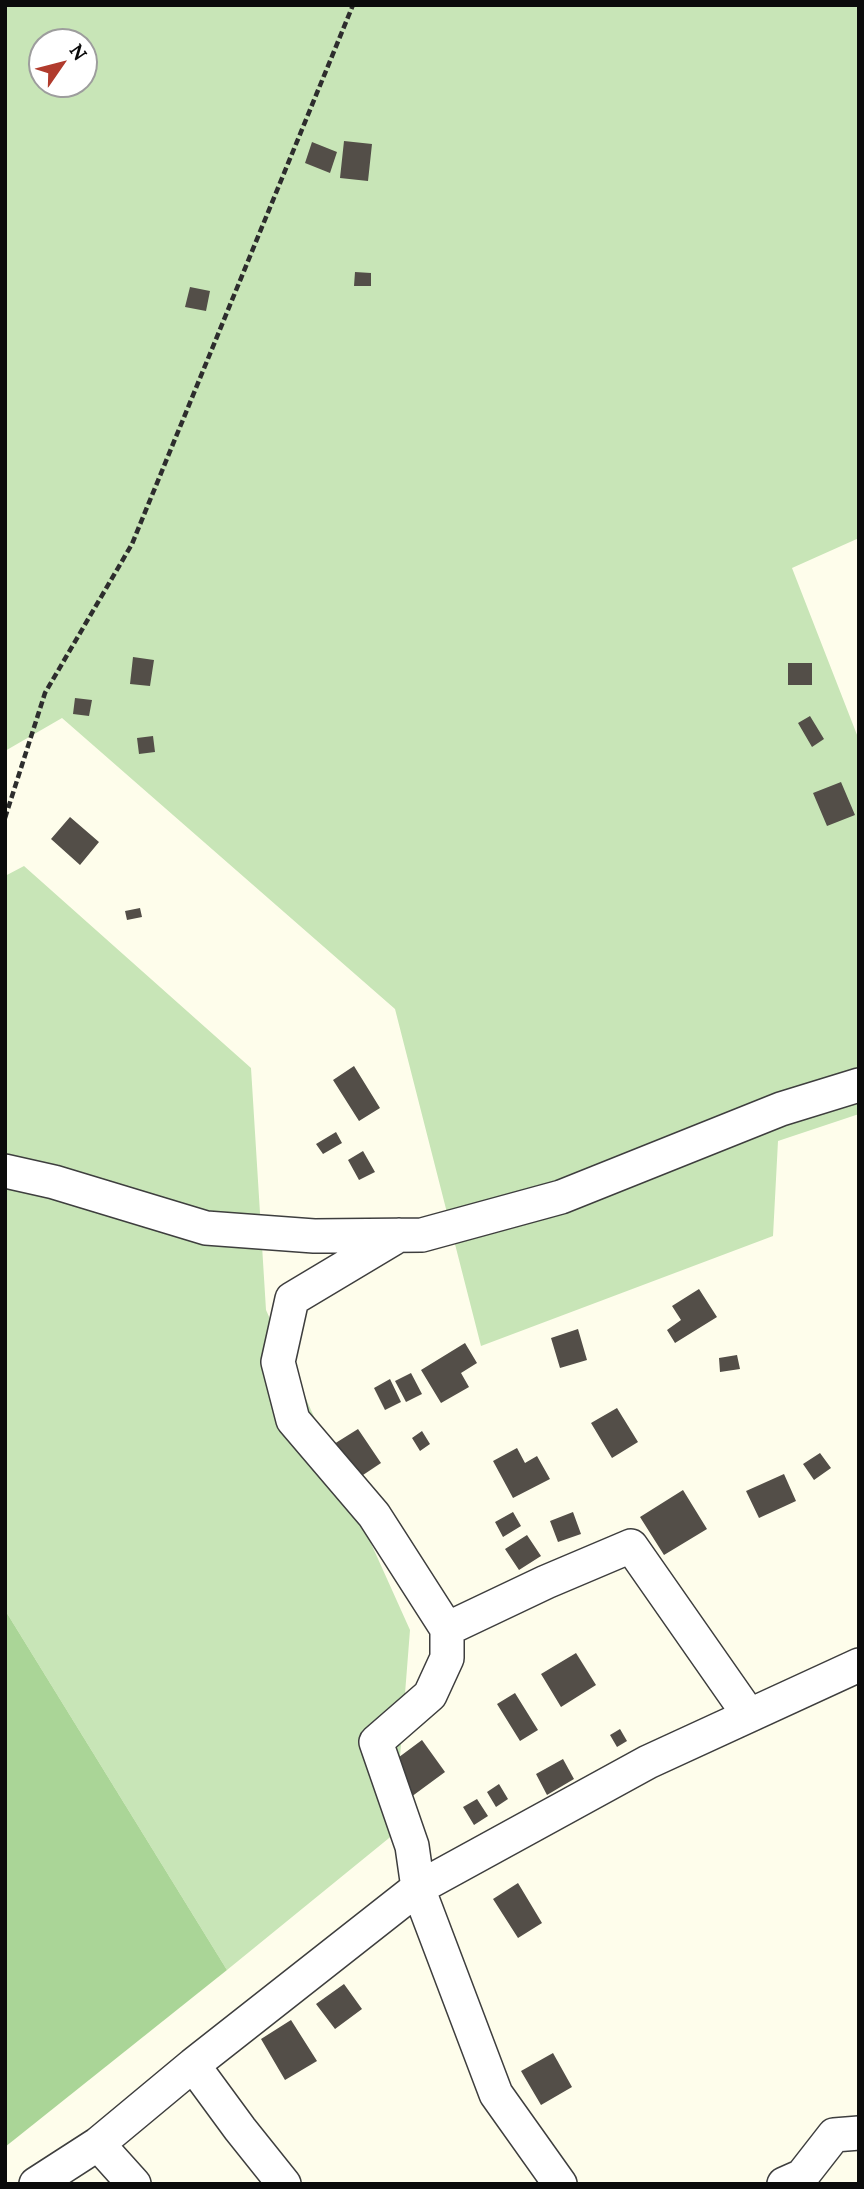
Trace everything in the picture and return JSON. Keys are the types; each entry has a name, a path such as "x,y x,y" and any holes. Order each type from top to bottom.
{"street":[{"path":"5,1171 54,1182 206,1228 314,1236 422,1235 561,1198 781,1109 859,1085"},
{"path":"399,1236 292,1299 278,1362 293,1420 374,1515 447,1629 447,1658 430,1695 376,1742 412,1846 418,1888 496,2094 560,2184"},
{"path":"447,1629 546,1582 631,1546 749,1715"},
{"path":"36,2184 98,2144 193,2065 418,1888 648,1762 859,1665"},
{"path":"193,2065 284,2184"},
{"path":"784,2184 802,2176 834,2135 859,2133"},
{"path":"98,2144 134,2184"}],"path":[{"path":"5,818 45,693 132,544 353,5"}],"green space":[{"path":"5,5 859,5 859,538 792,568 859,740 859,1114 778,1141 773,1236 481,1346 395,1009 62,718 5,751"},
{"path":"24,866 251,1068 266,1310 410,1630 394,1834 227,1970 5,1610 5,876"},
{"path":"5,1610 227,1970 5,2147"}],"building":[{"path":"344,141 372,144 368,181 340,178"},
{"path":"312,142 337,152 330,173 305,163"},
{"path":"355,272 371,273 371,286 354,286"},
{"path":"190,287 210,291 206,311 185,307"},
{"path":"133,657 154,660 150,686 130,684"},
{"path":"788,663 812,663 812,685 788,685"},
{"path":"75,698 92,700 89,716 73,714"},
{"path":"810,716 824,739 812,747 798,723"},
{"path":"153,736 155,752 139,754 137,738"},
{"path":"841,782 855,815 827,826 813,793"},
{"path":"70,817 99,842 80,865 51,839"},
{"path":"140,908 142,917 127,920 125,911"},
{"path":"354,1066 380,1108 359,1121 333,1080"},
{"path":"336,1132 342,1143 323,1154 316,1144"},
{"path":"363,1151 375,1172 359,1180 348,1160"},
{"path":"699,1289 717,1317 675,1343 667,1330 681,1320 672,1306"},
{"path":"578,1329 587,1360 560,1368 551,1338"},
{"path":"465,1343 477,1363 461,1373 469,1387 441,1403 421,1370"},
{"path":"737,1355 740,1369 720,1372 719,1358"},
{"path":"411,1373 422,1394 406,1402 395,1381"},
{"path":"390,1379 401,1402 385,1410 374,1388"},
{"path":"617,1408 638,1442 612,1458 591,1423"},
{"path":"358,1429 381,1463 357,1479 334,1444"},
{"path":"422,1431 430,1444 420,1451 412,1438"},
{"path":"517,1448 525,1463 537,1456 550,1479 513,1498 493,1461"},
{"path":"820,1453 831,1468 814,1480 803,1464"},
{"path":"784,1474 796,1501 759,1518 746,1491"},
{"path":"683,1490 707,1529 664,1555 640,1517"},
{"path":"513,1512 521,1526 503,1537 495,1522"},
{"path":"573,1512 581,1534 558,1542 550,1521"},
{"path":"527,1535 541,1556 519,1570 505,1549"},
{"path":"576,1653 596,1685 561,1707 541,1674"},
{"path":"515,1693 538,1730 520,1741 497,1704"},
{"path":"620,1729 627,1741 617,1747 610,1735"},
{"path":"422,1740 445,1772 411,1797 387,1766"},
{"path":"563,1759 574,1779 547,1795 536,1774"},
{"path":"499,1784 508,1799 496,1807 487,1792"},
{"path":"477,1799 488,1816 474,1825 463,1807"},
{"path":"518,1883 542,1923 518,1938 493,1899"},
{"path":"344,1984 362,2009 335,2029 316,2004"},
{"path":"291,2020 317,2061 285,2080 261,2039"},
{"path":"553,2053 572,2087 541,2105 521,2071"}]}
